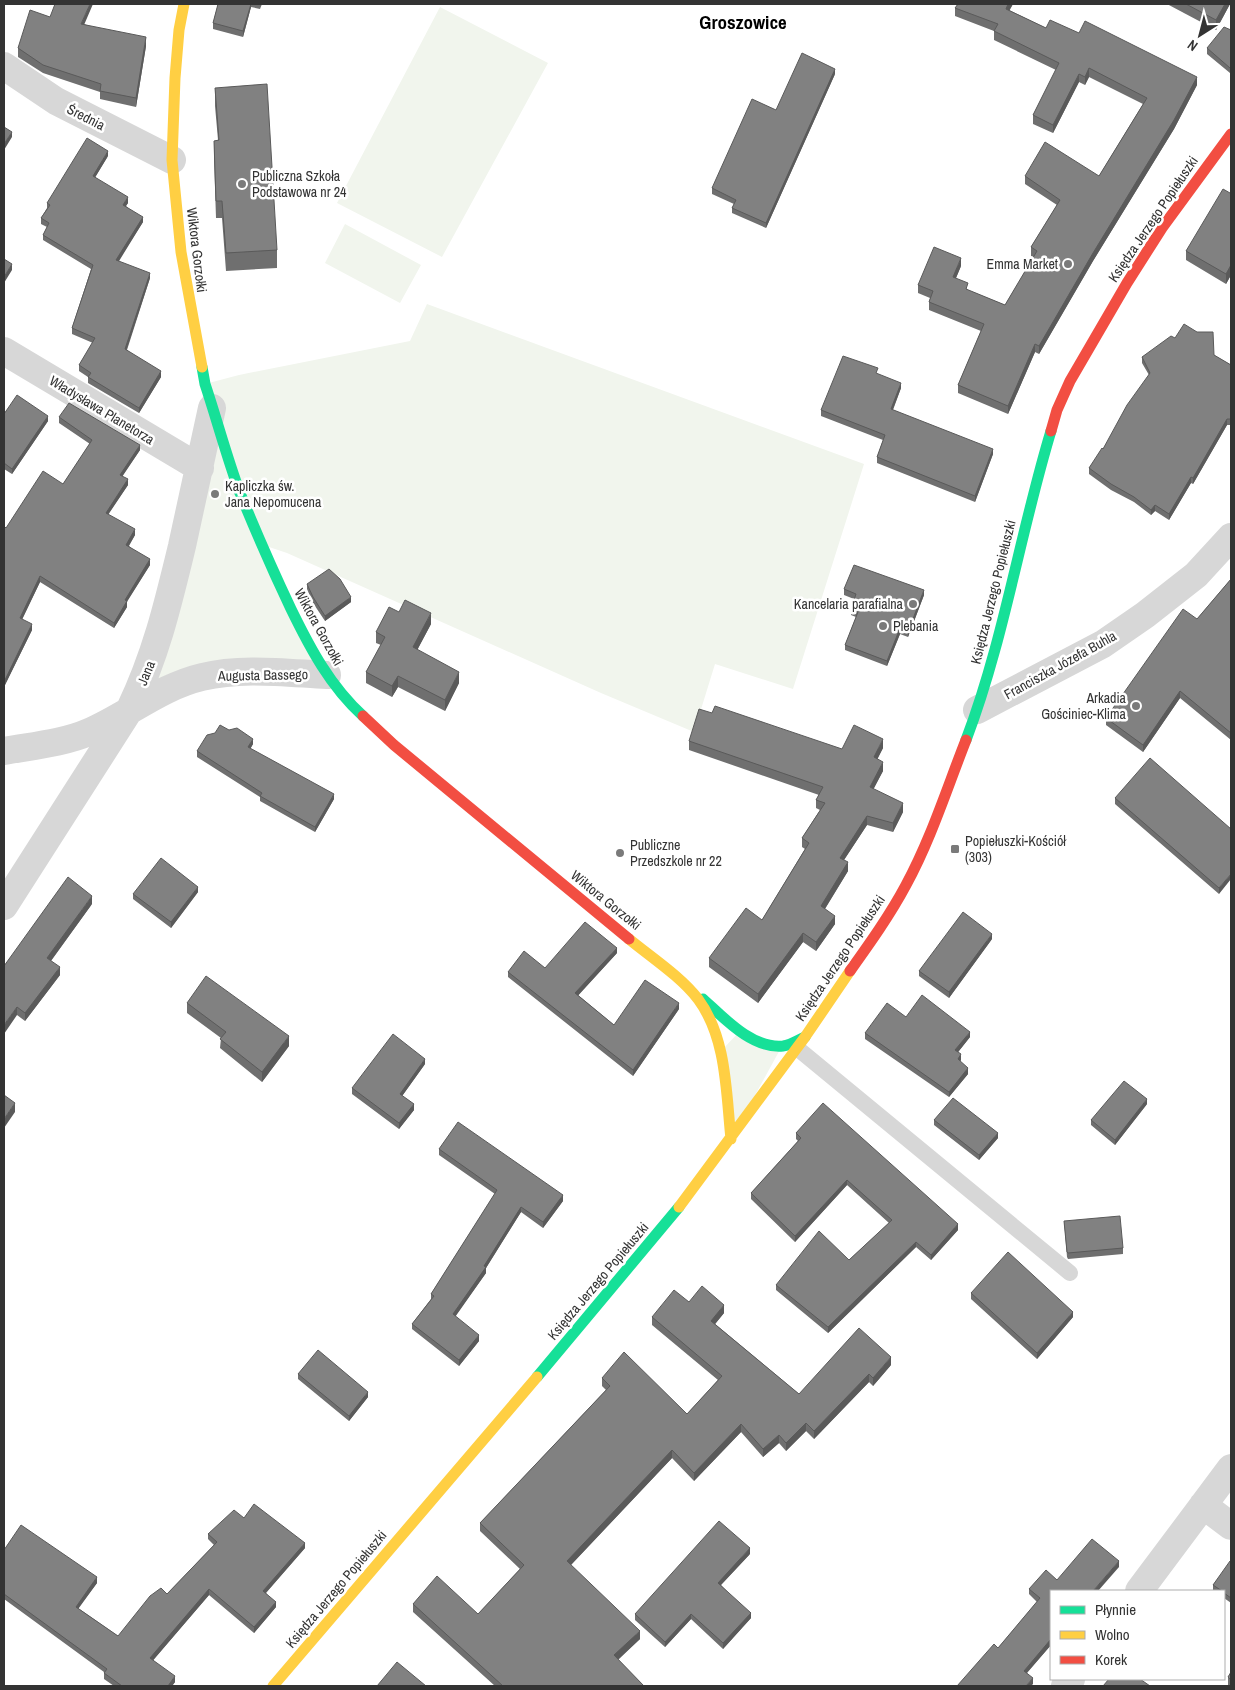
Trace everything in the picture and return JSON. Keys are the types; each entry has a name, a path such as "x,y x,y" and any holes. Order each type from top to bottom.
{"main road":[{"name":"Wiktora Gorzołki","path":"184,4 175,69 172,160 182,261 201,370 212,408 240,492 282,590 314,655 354,708 394,745 682,982 700,1002 712,1023 721,1051 731,1139"},
{"name":"Księdza Jerzego Popiełuszki","path":"273,1686 586,1319 693,1189 801,1043 887,918 907,884 931,831 977,710 1043,456 1057,410 1067,388 1127,283 1152,244 1231,134"},
{"path":"682,982 740,1030 759,1042 771,1046 801,1043"}],"street":[{"name":"Średnia","path":"4,66 56,101 172,160"},
{"name":"Władysława Planetorza","path":"4,351 200,468"},
{"name":"Jana","path":"4,906 130,709 146,676 170,595 212,408"},
{"name":"Franciszka Józefa Buhla","path":"977,710 1103,644 1145,615 1196,575 1231,537"},
{"name":"Augusta Bassego","path":"4,751 88,732 177,684 203,676 238,672 328,675"},
{"path":"1140,1590 1231,1468"},
{"path":"1203,1505 1231,1526"}],"lane":[{"path":"801,1043 1070,1273"}],"shaded area":[{"path":"440,7 548,63 442,257 337,203"},
{"path":"345,224 421,265 400,303 325,263"},
{"path":"427,304 864,464 793,689 715,664 694,732 601,693 287,553 263,545 327,675 177,684 146,677 205,384 239,375 410,341"},
{"path":"741,1030 782,1046 731,1139 721,1051"}],"building":[{"path":"55,4 90,4 81,24 146,37 136,98 100,91 101,84 43,65 18,48 30,10 50,17"},
{"path":"218,4 251,4 243,31 213,23"},
{"path":"958,4 1008,4 1006,9 1046,28 1050,20 1079,33 1085,21 1197,77 1174,120 1039,346 1035,344 1008,406 958,385 984,324 929,302 933,291 918,285 934,247 961,258 953,277 968,283 966,289 1005,305 1037,251 1031,247 1060,200 1025,176 1045,142 1099,176 1147,98 1089,68 1085,77 1079,74 1053,125 1033,115 1059,63 994,31 998,24 955,8"},
{"path":"1186,4 1225,4 1216,20"},
{"path":"1224,27 1231,30 1230,68 1207,48"},
{"path":"802,53 835,69 766,223 732,208 736,200 712,188 752,99 776,110"},
{"path":"267,84 277,250 226,253 222,201 216,201 214,141 219,140 215,88"},
{"path":"4,127 12,132 4,144"},
{"path":"87,138 108,151 93,176 128,197 123,205 143,217 116,260 150,273 125,349 161,371 139,408 88,377 91,373 79,365 95,338 72,328 93,265 43,235 49,223 41,218 50,205 47,203"},
{"path":"1223,189 1231,192 1231,265 1226,274 1186,251"},
{"path":"4,259 12,264 4,277"},
{"path":"1184,324 1197,332 1213,332 1214,355 1231,365 1231,419 1227,419 1193,478 1191,477 1169,514 1155,505 1151,510 1089,468 1103,449 1127,405 1150,373 1142,357 1171,336 1175,338"},
{"path":"843,356 878,368 876,373 901,383 891,409 993,449 975,496 877,457 885,435 821,410"},
{"path":"17,395 48,416 12,469 4,463 4,414"},
{"path":"69,403 140,445 120,475 128,479 106,513 135,529 126,545 150,559 125,600 127,601 114,623 40,576 20,618 32,624 4,682 4,526 6,528 43,471 63,484 92,440 59,417"},
{"name":"Plebania","path":"854,565 924,590 908,632 900,628 887,661 845,645 858,612 851,609 856,594 844,589"},
{"path":"329,569 340,579 351,597 325,616 307,584"},
{"path":"1231,579 1231,733 1180,691 1143,745 1106,718 1183,609 1197,619"},
{"path":"405,600 431,613 413,647 459,672 445,700 398,676 392,686 366,672 385,637 376,632 389,607 399,612"},
{"path":"715,706 842,749 854,725 883,739 874,757 883,762 870,787 903,803 893,823 867,816 840,858 848,862 821,906 835,916 816,942 803,933 758,994 709,958 746,908 762,920 809,843 802,838 825,803 816,800 823,787 689,741 699,709 712,713"},
{"path":"220,725 229,730 237,728 253,739 248,747 334,794 315,827 260,796 262,793 197,751 207,735 215,733"},
{"path":"1150,758 1231,829 1231,874 1219,888 1115,798"},
{"path":"161,858 198,887 171,922 133,894"},
{"path":"68,877 92,896 47,958 60,967 25,1013 17,1007 4,1025 4,966"},
{"path":"963,912 992,934 949,992 919,971"},
{"path":"585,922 617,948 575,993 614,1025 645,980 679,1003 633,1070 508,972 524,951 545,968"},
{"path":"206,976 289,1036 262,1072 220,1039 226,1032 187,1003"},
{"path":"922,995 970,1032 955,1050 961,1054 958,1059 968,1068 949,1092 865,1033 887,1003 906,1017"},
{"path":"393,1034 425,1059 400,1094 414,1104 399,1123 352,1088"},
{"path":"1124,1081 1147,1099 1115,1140 1091,1120"},
{"path":"4,1095 15,1103 4,1119"},
{"path":"953,1098 998,1133 979,1155 934,1120"},
{"path":"823,1103 958,1224 931,1255 916,1242 828,1327 776,1285 819,1231 849,1260 892,1220 847,1180 795,1236 751,1193 801,1138 796,1133"},
{"path":"458,1122 563,1195 543,1222 521,1207 484,1266 486,1267 453,1314 479,1335 459,1360 412,1324 434,1296 431,1294 497,1190 439,1149"},
{"path":"1120,1216 1123,1248 1067,1252 1064,1221"},
{"path":"1008,1252 1073,1312 1037,1353 971,1293"},
{"path":"702,1286 724,1305 711,1321 799,1394 859,1328 891,1357 873,1378 869,1374 814,1431 806,1423 786,1443 779,1435 763,1449 741,1424 694,1473 672,1450 567,1561 640,1631 614,1655 644,1686 503,1686 413,1604 437,1576 478,1614 524,1565 480,1523 610,1386 602,1378 624,1352 687,1414 722,1376 652,1317 674,1290 689,1302"},
{"path":"318,1350 368,1392 349,1416 298,1374"},
{"path":"254,1504 305,1543 263,1591 276,1602 254,1627 209,1589 150,1658 175,1676 168,1686 122,1686 104,1673 107,1669 4,1594 4,1550 21,1525 97,1577 76,1607 118,1636 150,1596 161,1588 167,1594 217,1542 208,1534 234,1510 244,1518"},
{"path":"719,1521 750,1548 718,1583 751,1613 723,1643 691,1614 665,1642 635,1614"},
{"path":"1092,1539 1119,1561 1094,1590 1050,1590 1050,1640 1024,1671 1033,1678 1026,1686 957,1686 994,1644 998,1648 1040,1598 1029,1589 1046,1570 1057,1580"},
{"path":"1230,1561 1231,1598 1225,1594 1225,1590 1220,1590 1213,1585"},
{"path":"397,1662 426,1686 377,1686"},
{"path":"1108,1680 1141,1680 1150,1686 1103,1686"}],"traffic: fast":[{"path":"202,367 205,384 240,493 284,595 322,666 340,692 363,716"},
{"path":"966,740 991,664 1051,431"},
{"path":"703,999 739,1031 760,1043 783,1046 792,1044 805,1037"},
{"path":"537,1377 679,1207"}],"traffic: slow":[{"path":"184,4 179,30 175,78 172,160 181,252 202,367"},
{"path":"629,939 683,983 698,999 708,1014 715,1031 724,1066 731,1139"},
{"path":"679,1207 805,1037 850,971"},
{"path":"273,1686 537,1377"}],"traffic: jam":[{"path":"1051,431 1057,410 1070,381 1127,283 1162,228 1231,134"},
{"path":"363,716 394,745 629,939"},
{"path":"850,971 887,918 915,868 931,832 966,740"}],"place":[{"name":"Publiczna Szkoła Podstawowa nr 24","path":"242,184"},
{"name":"Emma Market","path":"1068,264"},
{"name":"Kapliczka św. Jana Nepomucena","path":"215,494"},
{"name":"Kancelaria parafialna","path":"913,604"},
{"name":"Plebania","path":"883,626"},
{"name":"Arkadia Gościniec-Klima","path":"1136,706"},
{"name":"Popiełuszki-Kościół (303)","path":"955,849"},
{"name":"Publiczne Przedszkole nr 22","path":"620,853"}],"district":[{"name":"Groszowice","path":"743,22"}]}
